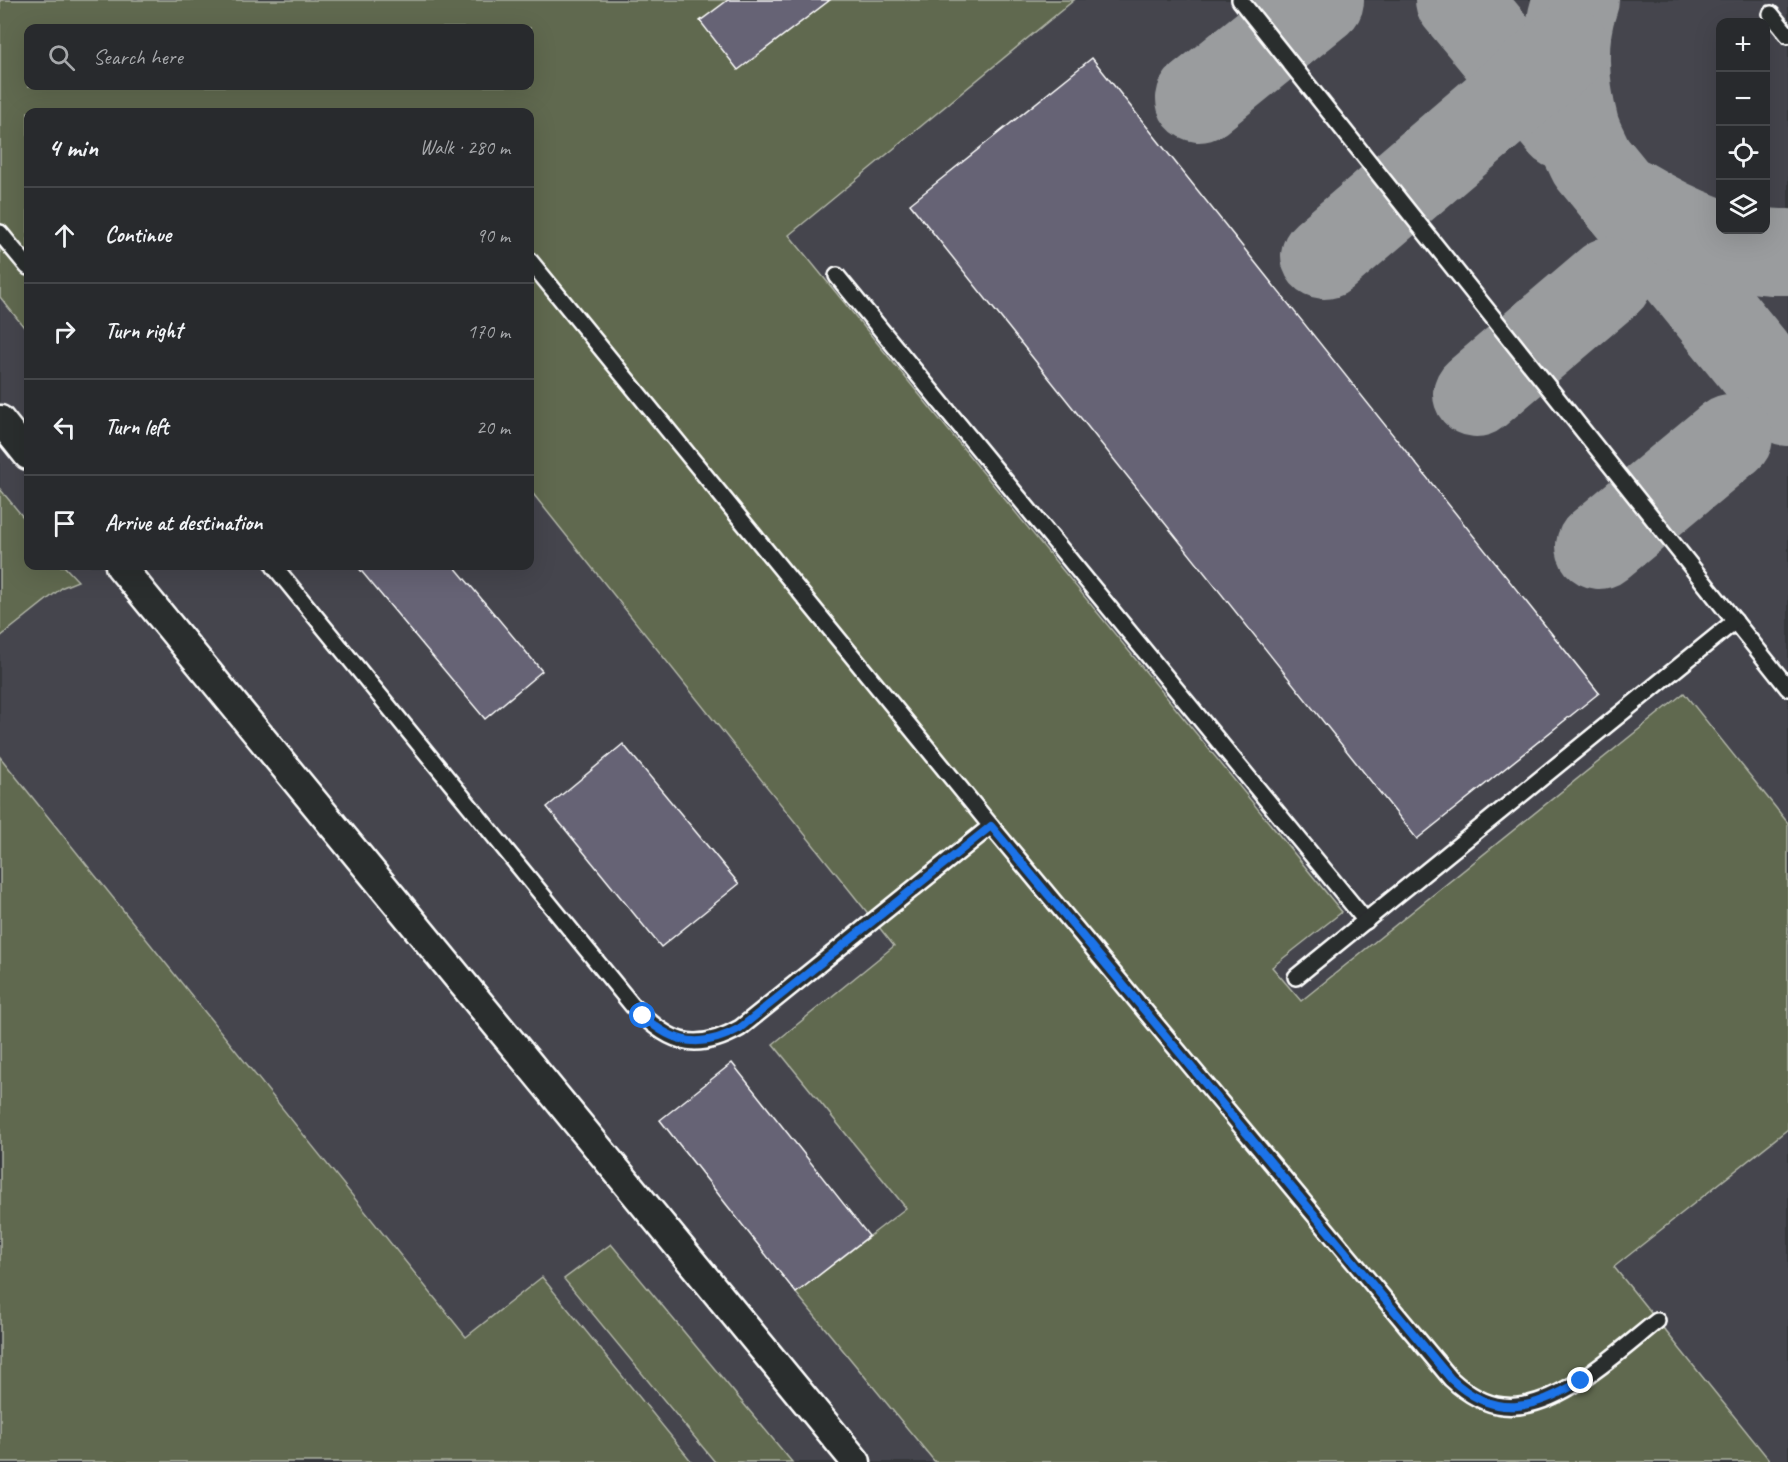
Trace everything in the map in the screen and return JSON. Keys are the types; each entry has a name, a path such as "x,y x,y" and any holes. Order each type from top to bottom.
{"street":[{"path":"0,420 24,449"},
{"path":"123,570 856,1462"}],"lane":[{"path":"1240,0 1788,688"},
{"path":"1771,14 1788,35"},
{"path":"0,233 24,262"},
{"path":"534,266 991,826 1451,1379 1466,1392 1484,1401 1503,1406 1526,1405 1546,1400 1581,1381 1658,1321"},
{"path":"837,276 1366,921"},
{"path":"277,570 632,1005 654,1027 667,1035 698,1042 726,1035 740,1028 991,826"},
{"path":"1296,977 1735,621"}],"shaded area":[{"path":"0,0 1788,0 1788,1462 0,1462"}],"green space":[{"path":"0,0 1074,0 789,235 1342,912 1272,967 1301,1001 1684,693 1788,823 1788,1129 1614,1267 1771,1462 935,1462 796,1293 906,1208 773,1044 894,946 534,495 534,108 24,108 24,327 0,297"},
{"path":"0,489 24,518 24,570 68,570 78,581 63,587 0,637"},
{"path":"0,757 466,1337 542,1277 692,1462 0,1462"},
{"path":"611,1244 792,1462 715,1462 564,1279"}],"building":[{"path":"728,0 830,0 738,70 700,21"},
{"path":"1092,58 1599,693 1417,839 910,204"},
{"path":"360,570 457,570 542,671 485,719"},
{"path":"623,744 739,884 661,947 547,807"},
{"path":"732,1063 869,1236 796,1293 660,1120"}],"taxiway":[{"path":"1199,99 1321,0"},
{"path":"1458,0 1563,127"},
{"path":"1576,0 1567,46 1568,79 1576,126 1591,161 1788,403"},
{"path":"1324,256 1567,48"},
{"path":"1631,201 1667,221 1706,238 1746,249 1788,252"},
{"path":"1476,394 1610,280"},
{"path":"1599,546 1730,437"}],"route":[{"path":"643,1016 667,1035 698,1042 711,1040 740,1028 991,826 1451,1379 1466,1392 1484,1401 1503,1406 1526,1405 1546,1400 1581,1381"}]}
